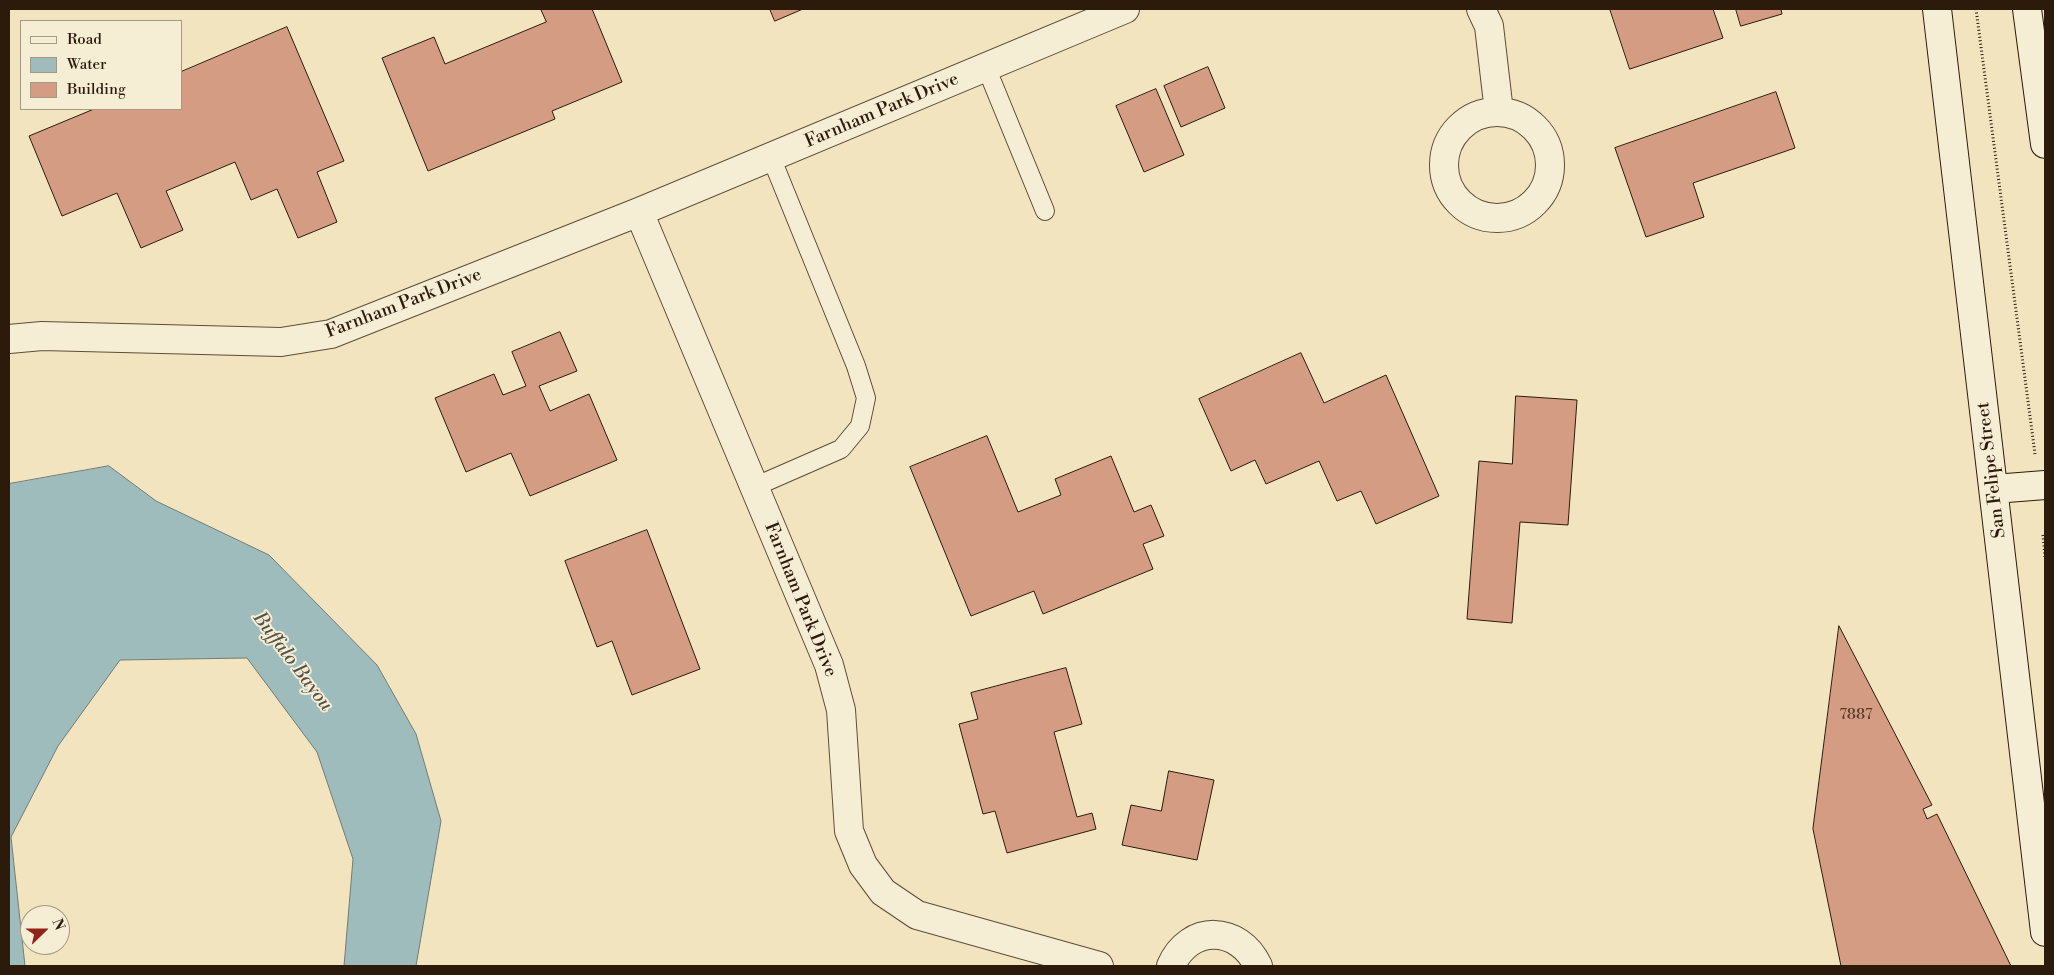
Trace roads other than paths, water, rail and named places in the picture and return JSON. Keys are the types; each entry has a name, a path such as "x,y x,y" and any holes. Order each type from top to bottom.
{"street":[{"name":"Farnham Park Drive","path":"9,339 42,336 282,342 331,334 639,212 1125,9"},
{"path":"1481,9 1489,26 1498,112"},
{"name":"San Felipe Street","path":"1937,9 2045,932"},
{"path":"2027,9 2045,144"},
{"name":"Farnham Park Drive","path":"639,212 830,665 841,710 849,831 863,865 883,892 917,915 1099,966"},
{"path":"1994,489 2045,485"},
{"path":"1171,966 1175,956 1185,945 1198,938 1213,934 1228,937 1242,944 1252,954 1258,966"}],"lane":[{"path":"986,67 1045,211"},
{"path":"754,487 841,449 860,426 866,398 852,357 770,158"}],"water":[{"name":"Buffalo Bayou","path":"109,466 156,501 269,555 377,665 416,734 441,821 416,966 344,966 353,859 317,752 247,658 120,660 58,746 11,837 20,920 20,955 24,955 25,966 9,966 9,484"}]}
